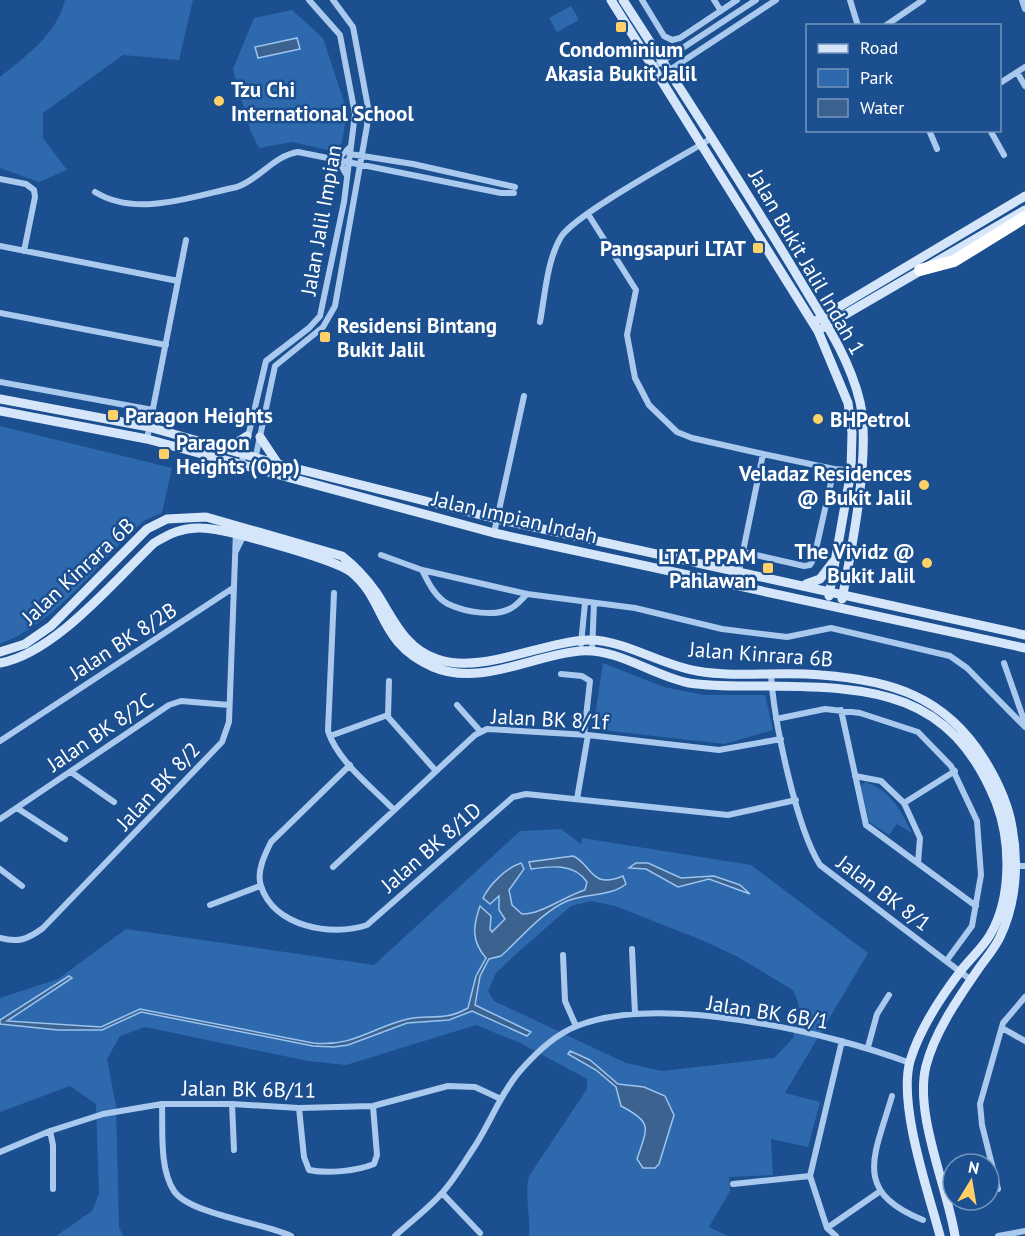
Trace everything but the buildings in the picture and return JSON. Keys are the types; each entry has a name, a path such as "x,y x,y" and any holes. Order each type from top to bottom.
{"highway":[{"path":"920,270 954,261 1025,217"}],"street":[{"name":"Jalan Jalil Impian","path":"241,466 266,361 309,328 320,316 347,177 355,114 344,46 334,26 309,0"},
{"name":"Jalan Jalil Impian","path":"253,470 275,366 323,327 330,318 360,164 368,107 353,27 333,0"},
{"name":"Jalan Bukit Jalil Indah 1","path":"611,0 701,145 820,324"},
{"name":"Jalan Bukit Jalil Indah 1","path":"623,0 751,198 860,400 863,425 840,607"},
{"path":"642,0 664,36 672,40 680,38 737,0"},
{"path":"714,0 721,11"},
{"path":"652,68 756,0"},
{"path":"659,76 777,0"},
{"path":"850,0 857,24"},
{"path":"888,24 923,0"},
{"path":"1022,0 1025,9"},
{"path":"1001,82 1025,67"},
{"path":"1017,72 1025,86"},
{"path":"929,132 936,149"},
{"path":"991,132 1004,155"},
{"path":"540,322 558,242 571,225 712,138"},
{"path":"363,144 374,158"},
{"path":"95,192 104,198 143,206 245,184 284,154 298,152 338,159 350,154 374,158 500,183 514,190 498,192 360,164 350,154"},
{"path":"338,159 350,154"},
{"path":"338,159 347,177"},
{"path":"357,179 374,166"},
{"path":"0,179 26,184 34,190 35,197 24,251"},
{"path":"498,192 500,183"},
{"path":"820,324 1025,196"},
{"path":"740,205 751,198"},
{"path":"820,324 1025,210"},
{"path":"588,214 636,290 627,335 634,378 649,405 677,432 692,438 763,454 834,469 856,471"},
{"path":"147,439 186,240"},
{"path":"0,246 178,281"},
{"path":"0,313 166,345"},
{"path":"0,382 153,410"},
{"path":"495,533 524,396"},
{"name":"Jalan Impian Indah","path":"0,399 149,428 278,464 497,519 830,590 1025,635"},
{"name":"Jalan Impian Indah","path":"0,411 147,439 253,470 495,533 1025,648"},
{"path":"226,449 247,436"},
{"path":"260,437 265,449 278,464"},
{"path":"739,571 763,454"},
{"path":"743,552 804,566 810,565 814,558 834,469"},
{"name":"Jalan Bukit Jalil Indah 1","path":"827,604 856,471"},
{"name":"Jalan Kinrara 6B","path":"0,652 26,644 51,626 147,529 166,519 206,517 342,556 359,570 378,595 393,625 412,645 436,659 461,664 581,646 616,656 663,676 690,683 716,686 836,687 885,694 924,711 968,748 991,791 1016,866 990,934 961,970 928,1021 910,1063 911,1122 940,1236"},
{"path":"233,588 236,551 243,526"},
{"name":"Jalan Kinrara 6B","path":"0,663 27,655 56,636 154,543 168,534 200,528 239,536 332,562 350,571 359,580 387,630 399,645 411,655 436,668 464,674 483,672 581,646 592,640 604,641 662,663 696,671 733,675 818,674 876,682 909,692 937,707 961,727 974,743 996,779 1010,817 1016,866 1014,889 1000,938 971,980 945,1024 926,1068 926,1119 950,1204 955,1236"},
{"path":"381,555 422,570 527,594 635,608 722,629 787,637 831,628 950,656 967,668 1025,725"},
{"path":"803,585 825,575 837,555"},
{"path":"422,570 432,588 447,603 473,612 498,612 513,608 527,594"},
{"name":"Jalan BK 8/2","path":"0,938 14,941 29,939 100,871 222,742 229,722 233,588"},
{"name":"Jalan BK 8/2B","path":"0,741 233,588"},
{"path":"334,593 327,724 330,736 350,765 394,810"},
{"path":"581,646 585,603"},
{"path":"592,651 594,604"},
{"path":"1004,663 1025,725"},
{"path":"561,674 582,676 590,681 586,735 577,799"},
{"name":"Jalan BK 8/1","path":"771,675 776,719 810,850 820,865 961,970 971,980"},
{"path":"389,681 388,716 436,771"},
{"name":"Jalan BK 8/2C","path":"0,819 169,705 181,702 229,705"},
{"path":"457,705 481,732"},
{"path":"776,719 825,709 841,710 912,729 955,771 977,821 981,875 972,926 947,960"},
{"path":"841,710 866,825 976,906"},
{"path":"330,736 388,716"},
{"name":"Jalan BK 8/1f","path":"333,867 436,771 487,729 586,735 719,750 781,739"},
{"path":"210,905 260,886 263,857 271,842 350,765"},
{"path":"904,803 955,771"},
{"path":"71,772 114,802"},
{"path":"855,776 880,781 904,803 920,838 918,863"},
{"name":"Jalan BK 8/1D","path":"260,886 277,911 286,918 335,930 353,930 367,925 513,797 526,794 728,815 796,800"},
{"path":"17,808 65,839"},
{"path":"0,869 22,886"},
{"path":"632,949 635,1014"},
{"path":"562,955 565,1001 576,1026"},
{"path":"868,1047 877,1014 889,995"},
{"path":"989,1152 980,1113 1002,1028 1025,997"},
{"name":"Jalan BK 6B/1","path":"395,1236 442,1193 475,1147 501,1099 520,1071 549,1044 576,1026 635,1014 730,1018 868,1047 910,1063"},
{"path":"1002,1028 1025,1041"},
{"path":"836,1236 826,1228 810,1176 842,1041"},
{"name":"Jalan BK 6B/11","path":"0,1152 50,1131 103,1114 162,1104 373,1106 448,1086 475,1087 501,1099"},
{"path":"892,1096 875,1153 874,1175 879,1192 899,1210 923,1220"},
{"path":"162,1104 165,1165 174,1191 189,1204 291,1236"},
{"path":"232,1104 234,1150"},
{"path":"299,1107 304,1157 309,1170 318,1172 374,1164 376,1155 373,1106"},
{"path":"50,1131 53,1145 53,1189"},
{"path":"733,1184 810,1176"},
{"path":"826,1228 879,1192"},
{"path":"442,1193 480,1233"},
{"path":"999,1236 1025,1231"}],"green space":[{"path":"65,0 193,0 179,60 123,55 43,113 43,138 67,170 39,182 0,168 0,77 48,34"},
{"path":"571,6 579,20 557,32 549,18"},
{"path":"292,10 323,38 347,111 342,143 332,151 292,142 259,148 250,130 233,69 254,18"},
{"path":"0,426 172,468 162,513 145,520 129,534 54,611 19,635 0,644"},
{"path":"603,663 664,687 704,695 765,695 773,730 724,744 593,729"},
{"path":"865,782 882,790 894,802 912,833 897,824 889,835 869,822 861,786"},
{"path":"561,829 581,844 582,838 751,865 868,953 785,1093 820,1102 808,1147 771,1139 773,1175 729,1177 730,1191 709,1227 728,1236 529,1236 527,1191 529,1176 587,1089 587,1079 520,1043 476,1025 346,1065 308,1061 145,1027 120,1036 107,1059 116,1106 119,1227 123,1236 56,1236 92,1211 99,1194 96,1104 70,1086 0,1112 0,998 58,979 126,929 374,965 520,831","holes":["591,901 615,906 738,957 793,990 799,1005 793,1038 774,1058 662,1071 626,1063 494,1001 488,991 496,973 571,906"]}],"water":[{"path":"297,38 300,49 258,58 255,47"},
{"path":"573,856 598,878 604,880 623,876 626,884 613,891 574,899 558,906 540,918 501,956 489,959 480,976 475,1005 531,1032 527,1036 472,1011 449,1020 407,1023 348,1045 334,1047 313,1046 141,1012 102,1030 58,1030 0,1024 0,1020 69,976 72,978 7,1021 101,1027 140,1009 327,1044 350,1040 412,1018 442,1017 459,1013 468,1008 476,976 486,958 478,946 475,933 480,906 491,916 490,929 492,932 505,919 499,910 499,896 490,904 483,898 490,887 504,873 521,863 524,869 509,890 512,905 522,914 537,912 585,890 587,882 582,876 569,869 555,867 531,869 529,862"},
{"path":"636,863 648,863 681,878 714,876 740,885 750,894 709,879 678,887 646,869 629,868"},
{"path":"570,1051 590,1060 618,1084 644,1087 665,1096 674,1115 659,1164 655,1168 643,1168 637,1159 645,1133 643,1122 621,1106 616,1087 596,1070 568,1054"}],"place":[{"name":"Condominium Akasia Bukit Jalil","path":"621,27"},
{"name":"Tzu Chi International School","path":"219,101"},
{"name":"Pangsapuri LTAT","path":"758,248"},
{"name":"Residensi Bintang Bukit Jalil","path":"325,337"},
{"name":"Paragon Heights","path":"113,415"},
{"name":"BHPetrol","path":"818,419"},
{"name":"Paragon Heights (Opp)","path":"164,454"},
{"name":"Veladaz Residences @ Bukit Jalil","path":"924,485"},
{"name":"The Vividz @ Bukit Jalil","path":"927,563"},
{"name":"LTAT PPAM Pahlawan","path":"768,568"}]}
